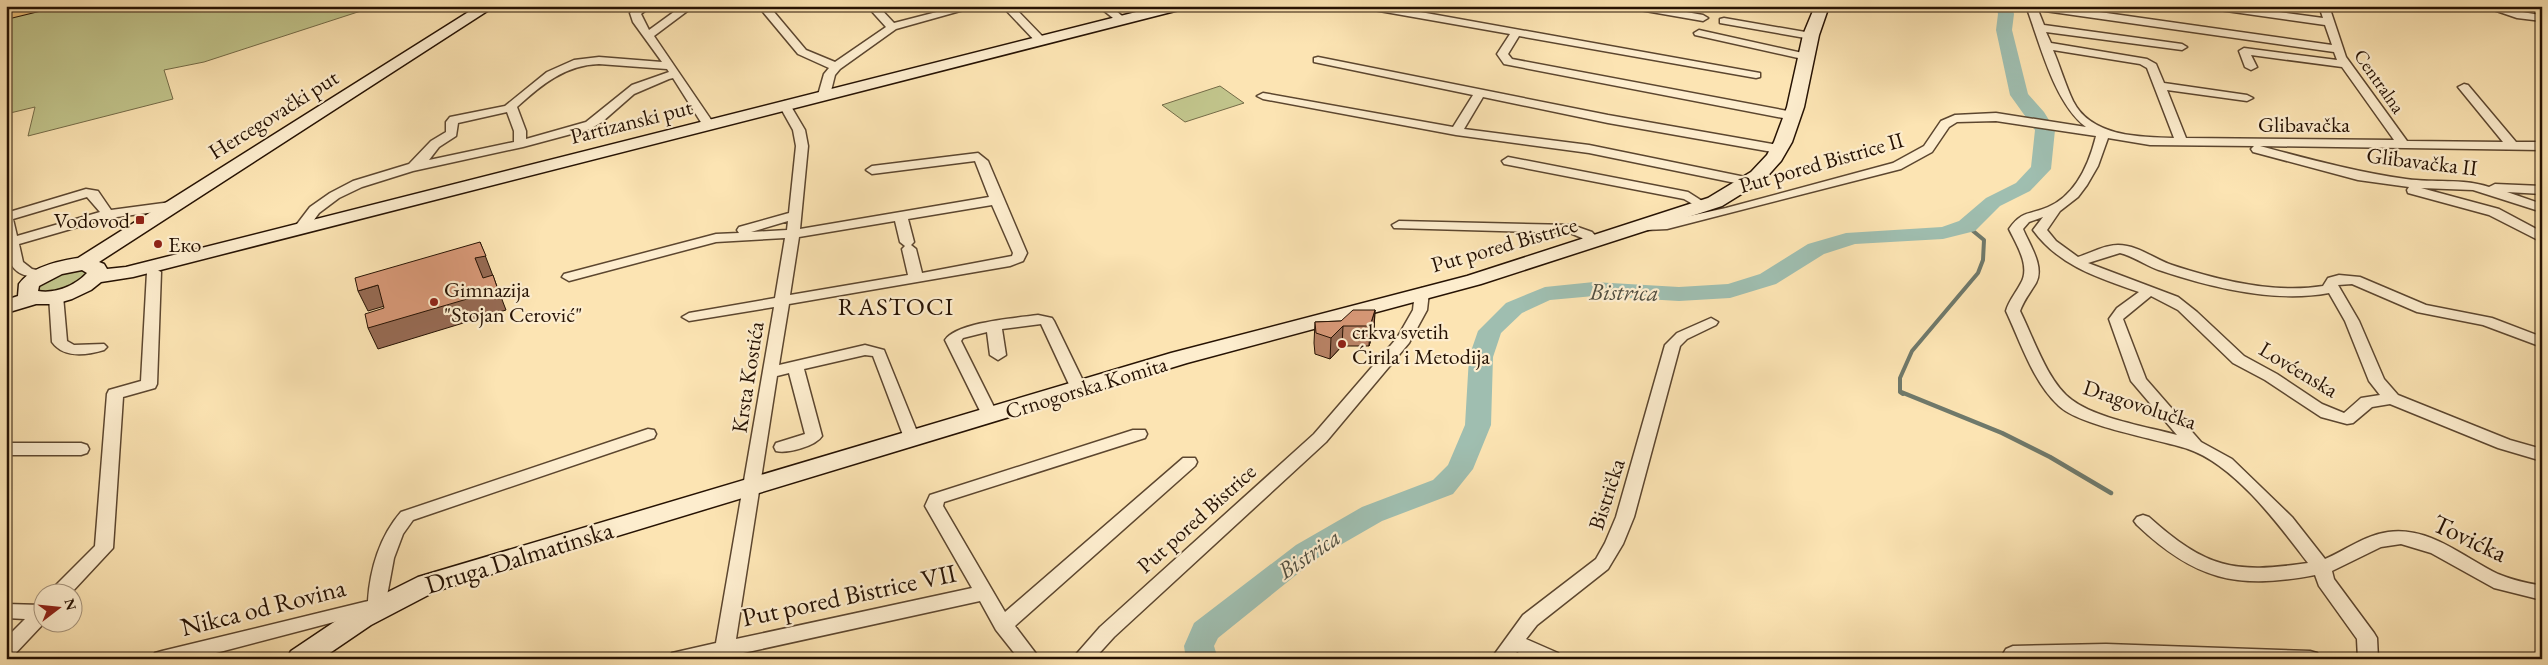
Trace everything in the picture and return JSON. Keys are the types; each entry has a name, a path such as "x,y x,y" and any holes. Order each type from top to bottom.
{"main road":[{"path":"6,14 41,6"}],"street":[{"name":"Hercegovački put","path":"31,293 56,296 80,288 89,271 171,206 488,6"},
{"path":"646,6 634,10 638,22 673,70 708,124"},
{"path":"763,6 802,52 836,67"},
{"path":"872,6 892,27"},
{"path":"824,95 830,74 836,67 892,27 973,6"},
{"path":"1007,6 1041,40"},
{"path":"1103,6 1122,20"},
{"name":"Partizanski put","path":"42,275 61,268 126,273 1178,6"},
{"path":"1368,6 1756,75"},
{"path":"1634,6 1704,18"},
{"name":"Put pored Bistrice","path":"1082,659 1129,612 1320,438 1404,340 1420,310 1422,292 1474,280 1715,206 1763,172 1778,149 1793,116 1811,36 1822,6"},
{"path":"2103,134 2077,115 2068,102 2045,45 2032,6 2338,48"},
{"path":"2212,6 2329,22"},
{"name":"Centralna","path":"2324,6 2338,48 2346,64 2404,144"},
{"path":"2487,6 2520,16 2542,18"},
{"path":"648,36 687,8"},
{"path":"1724,21 1811,36"},
{"path":"2039,28 2182,47"},
{"path":"1516,33 1502,54 1508,62 1793,116"},
{"path":"1699,33 1807,56"},
{"path":"2045,45 2143,61 2152,66 2182,142"},
{"path":"2251,67 2244,51 2346,64"},
{"path":"1318,60 1608,119 1778,149"},
{"path":"414,166 428,155 435,144 452,132 454,120 511,108 558,70 573,63 588,61 673,70"},
{"path":"301,228 316,208 341,192 364,182 414,166 520,144 586,126 637,86 673,70"},
{"path":"2160,86 2246,98"},
{"path":"2464,87 2512,145"},
{"path":"1456,132 1480,93"},
{"path":"1263,96 1456,132 1589,149 1750,182"},
{"name":"Krsta Kostića","path":"724,654 794,234 802,146 799,130 785,105"},
{"path":"511,108 520,131 520,144"},
{"path":"2069,127 2077,115"},
{"name":"Put pored Bistrice II","path":"1646,226 1667,225 1715,206 1897,166 1928,149 1945,124 1955,119 1996,117 2069,127"},
{"name":"Glibavačka","path":"2069,127 2150,141 2239,144 2542,146"},
{"name":"Dragovolučka","path":"2103,134 2098,156 2085,182 2055,209 2035,213 2020,222 2016,229 2032,267 2032,276 2028,285 2020,291 2013,311 2048,384 2066,404 2090,416 2196,446 2238,473 2286,521 2321,567 2326,581 2367,638 2368,659"},
{"name":"Glibavačka II","path":"2239,144 2358,176 2414,184 2474,186 2542,208"},
{"path":"689,317 784,299 1010,262 1018,258 1020,252 982,161 978,157 872,170"},
{"path":"1508,161 1688,196 1715,206"},
{"path":"2358,176 2470,204 2512,220 2542,238"},
{"path":"2474,186 2542,190"},
{"path":"8,227 86,193 94,194 108,214"},
{"path":"716,238 794,234 997,200"},
{"path":"8,227 171,206"},
{"name":"Lovćenska","path":"2055,209 2040,230 2048,242 2076,262 2162,295 2188,310 2235,357 2331,415 2347,419 2367,402 2392,400 2504,444 2542,455"},
{"path":"569,277 795,215"},
{"path":"900,215 916,278"},
{"path":"1400,225 1572,230 1587,235 1594,242"},
{"path":"6,307 31,293 42,275 21,269 10,257 8,227"},
{"path":"2076,262 2110,250 2120,249 2164,267 2190,275 2285,291 2319,292 2328,289 2333,281 2339,279 2356,280 2422,308 2487,321 2542,342"},
{"path":"71,582 104,548 115,394 149,384 154,272"},
{"path":"2330,285 2352,320 2376,382 2392,400"},
{"path":"2148,291 2136,302 2120,310 2116,319 2139,382 2196,446"},
{"name":"Crnogorska Komita","path":"752,488 1179,358 1422,292"},
{"path":"6,299 31,293"},
{"path":"56,296 60,342 64,347 76,350 98,347"},
{"path":"990,415 953,342 958,335 994,326 1038,319 1047,321 1079,389"},
{"name":"Bistrička","path":"1501,659 1530,620 1602,564 1606,558 1625,517 1673,345 1682,336 1711,322"},
{"path":"994,326 998,355"},
{"path":"772,372 864,350 875,351 879,353 912,439"},
{"path":"782,447 814,436 795,366"},
{"path":"377,607 377,588 396,528 407,516 648,434"},
{"name":"Put pored Bistrice VII","path":"1030,659 1003,625 984,593 934,506 936,499 940,496 1139,434"},
{"path":"6,449 81,448"},
{"path":"1003,625 1188,462"},
{"name":"Druga Dalmatinska","path":"301,659 334,634 377,607 426,584 752,488"},
{"path":"2143,521 2169,545 2187,557 2226,574 2238,575 2321,567"},
{"name":"Tovićka","path":"2321,567 2371,543 2387,539 2414,540 2432,546 2501,583 2542,593"},
{"name":"Put pored Bistrice VII","path":"679,659 724,654 984,593"},
{"name":"Nikca od Rovina","path":"162,659 352,610 377,607"},
{"path":"6,612 32,612"},
{"path":"6,651 32,623"},
{"path":"1513,642 1551,659"},
{"path":"2013,654 2106,652 2310,659"}],"green space":[{"path":"6,6 366,6 367,9 204,62 164,70 173,99 28,136 35,107 6,114"},
{"path":"1220,86 1244,103 1185,122 1162,105"},
{"path":"84,268 89,275 62,291 42,292 37,288 44,278"}],"building":[{"path":"480,242 486,256 475,258 483,278 493,275 498,290 368,328 365,314 384,308 378,285 358,291 355,278"},
{"path":"1353,310 1375,310 1370,326 1343,326 1331,338 1316,333 1315,322 1341,321"}],"waterway":[{"name":"Bistrica","path":"1202,659 1199,646 1205,631 1306,552 1372,514 1443,487 1460,469 1478,425 1481,357 1490,331 1514,308 1545,294 1594,289 1679,294 1730,291 1768,279 1816,249 1854,238 1943,233 1967,226 1993,202 2023,187 2041,169 2045,130 2037,116 2019,95 2004,30 2006,14 2004,6"},
{"path":"1903,394 1900,392 1900,378 1912,351 1978,273 1983,260 1984,240 1967,226"},
{"path":"1901,392 2002,433 2050,457 2111,493"}],"place":[{"name":"Vodovod","path":"140,220"},
{"name":"Еко","path":"158,244"},
{"name":"Gimnazija \"Stojan Cerović\"","path":"434,302"},
{"name":"crkva svetih Ćirila i Metodija","path":"1342,344"}],"district":[{"name":"RASTOCI","path":"896,306"}]}
